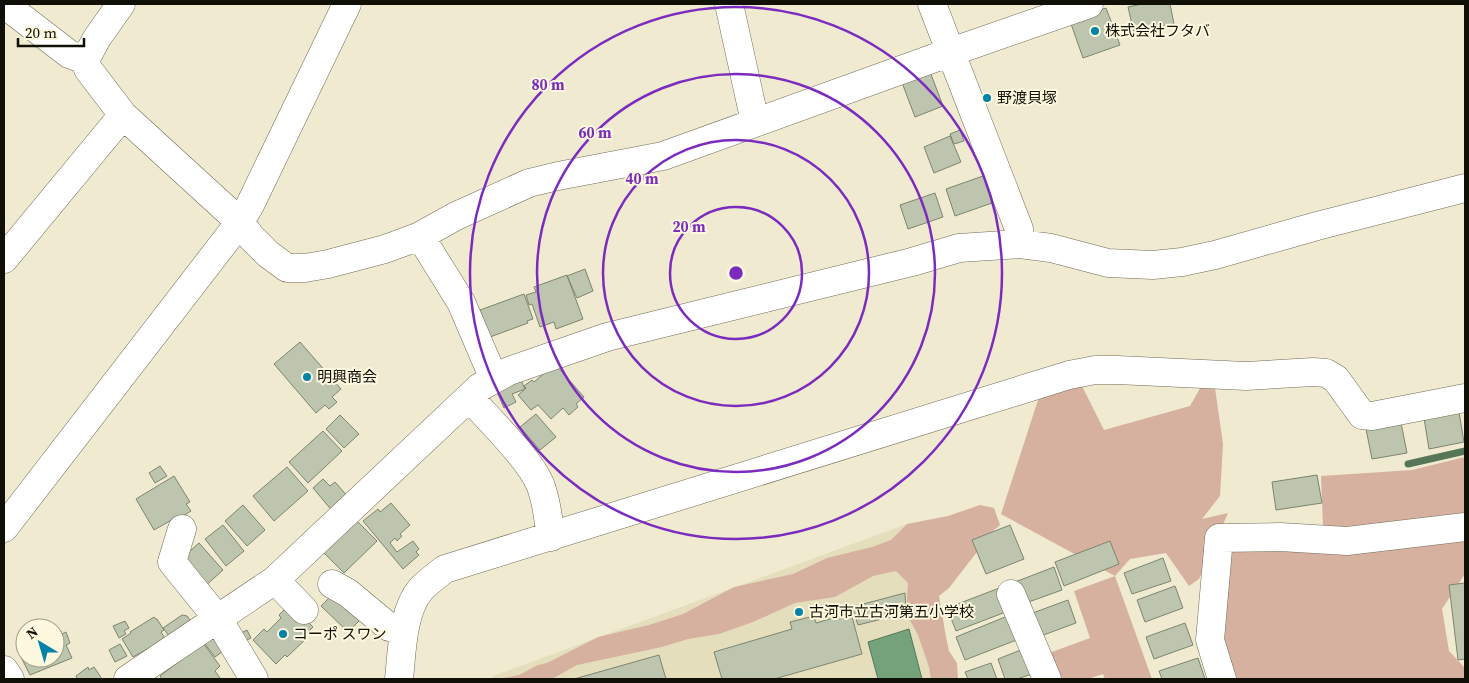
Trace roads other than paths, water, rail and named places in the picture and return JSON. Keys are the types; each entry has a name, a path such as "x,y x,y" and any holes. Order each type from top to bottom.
{"street":[{"path":"4,4 69,54 84,60 88,69 123,116 240,222 251,237 268,254 288,268 305,268 328,264 385,248 420,236 456,216 528,184 558,176 663,156 950,52 1089,4"},
{"path":"84,60 121,4"},
{"path":"4,528 240,222 347,4"},
{"path":"729,4 755,122"},
{"path":"932,4 1019,229 1020,244"},
{"path":"4,259 123,116"},
{"path":"128,679 275,580 480,387 509,371 607,337 912,262 959,248 1020,244 1051,248 1108,263 1153,265 1182,262 1215,255 1317,226 1465,188"},
{"path":"420,236 461,302 494,379"},
{"path":"399,679 405,628 409,612 420,590 445,569 1069,375 1095,370 1246,376 1326,373 1336,379 1362,415 1372,416 1465,398"},
{"path":"470,398 525,460 539,482 545,500 551,537"},
{"path":"1222,679 1210,640 1218,538 1280,537 1347,541 1465,527"},
{"path":"182,529 172,562 218,619 254,679"},
{"path":"275,580 304,610"},
{"path":"332,584 390,627 405,628"},
{"path":"1011,594 1046,679"}],"waterway":[{"path":"1408,464 1465,451"}],"place":[{"name":"株式会社フタバ","path":"1095,31"},
{"name":"野渡貝塚","path":"987,98"},
{"name":"明興商会","path":"307,377"},
{"name":"古河市立古河第五小学校","path":"799,612"},
{"name":"コーポ スワン","path":"283,634"}]}
